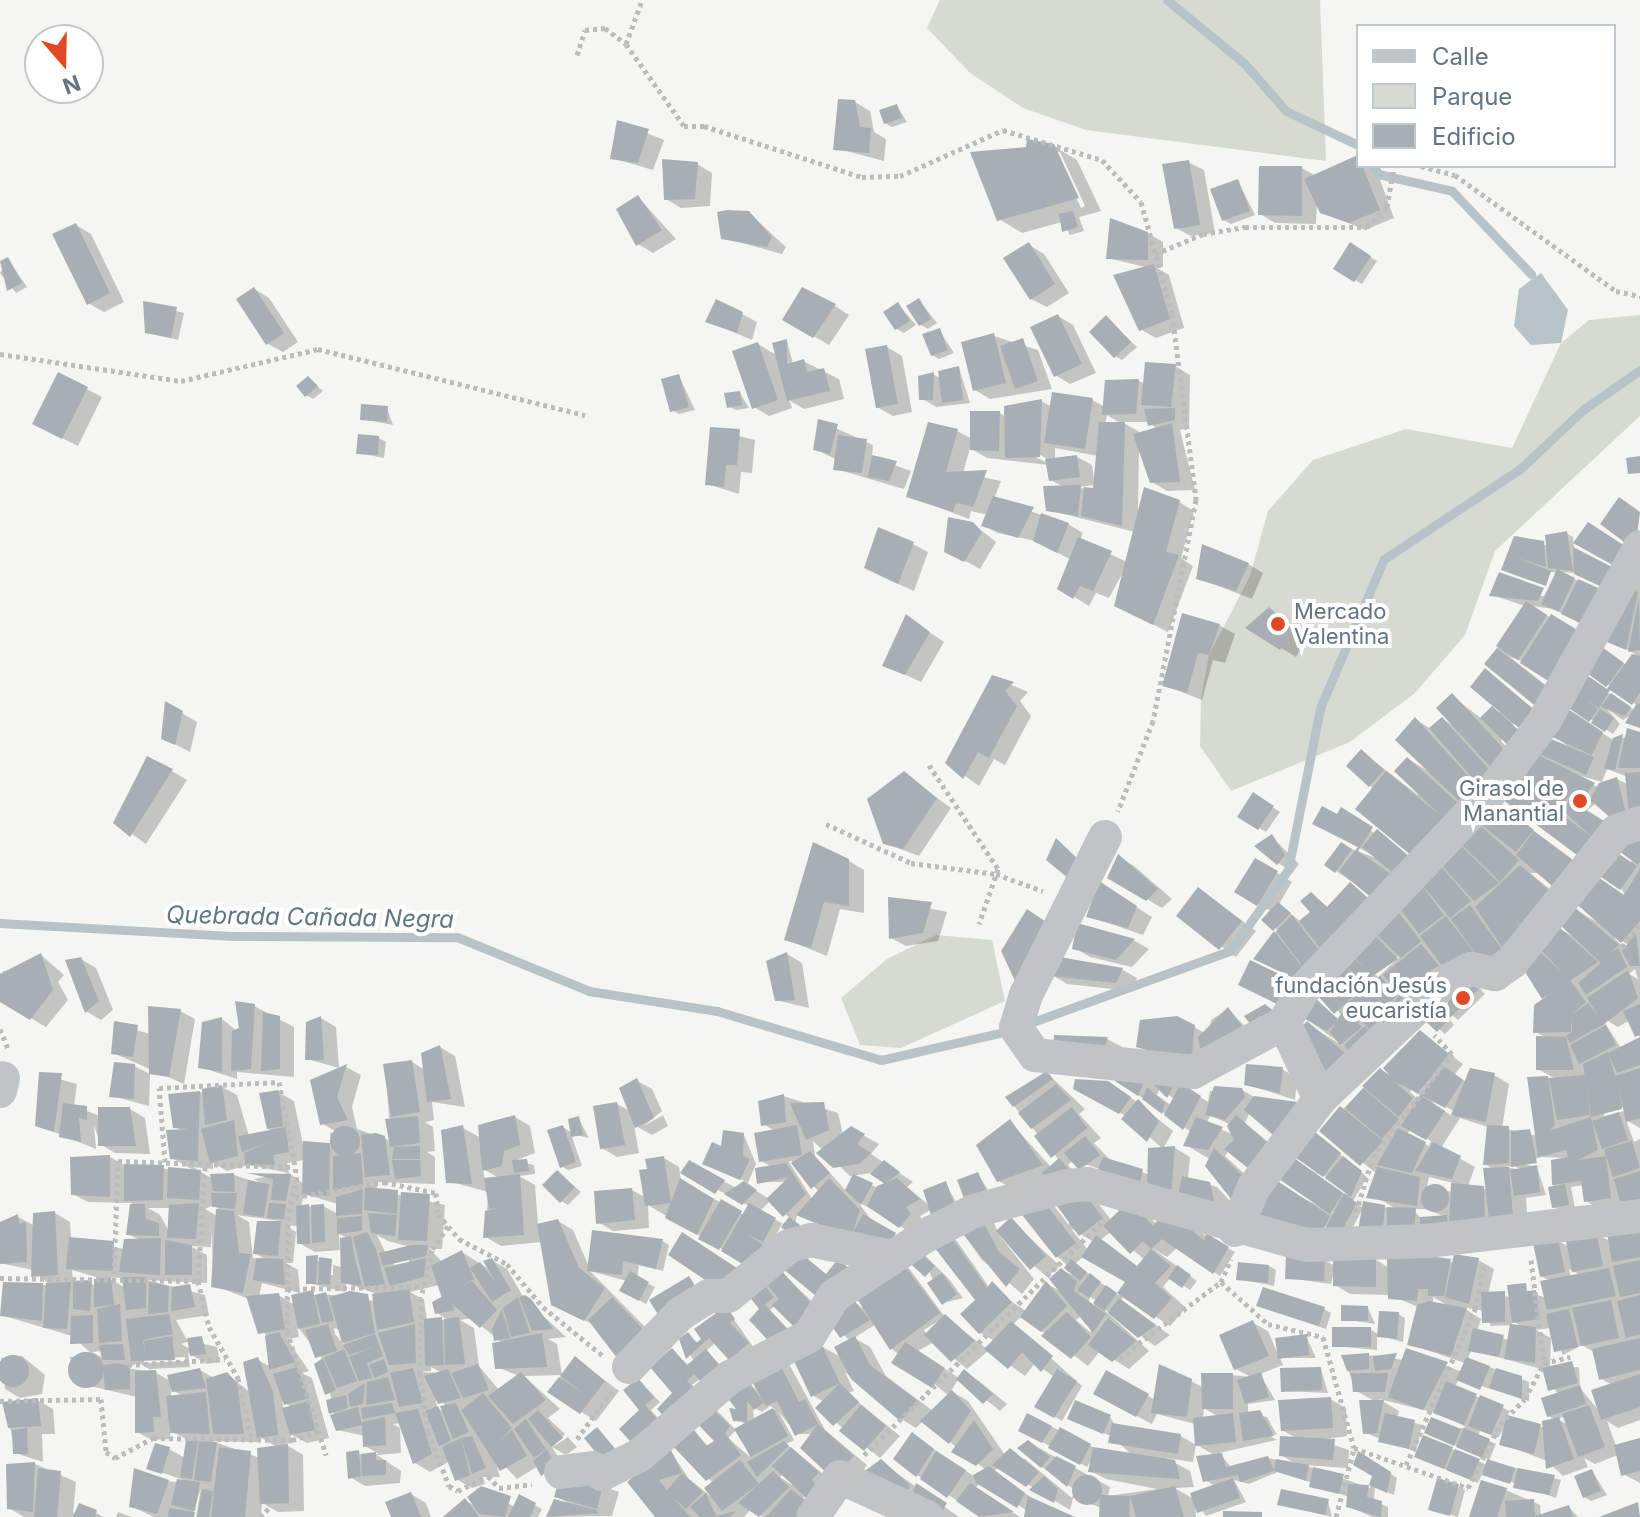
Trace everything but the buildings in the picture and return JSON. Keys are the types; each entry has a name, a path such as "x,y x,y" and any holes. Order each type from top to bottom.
{"street":[{"path":"1105,837 1016,1028 1035,1055 1193,1072 1284,1023 1342,942 1498,784 1545,720 1640,547"},
{"path":"1235,1230 1254,1187 1320,1099 1415,1014 1443,983 1471,969 1495,974 1512,962 1617,831 1640,823"},
{"path":"1284,1023 1320,1099"},
{"path":"561,1472 602,1474 640,1455 730,1377 809,1336 834,1296 892,1257 1000,1203 1088,1184 1235,1230 1342,1246 1640,1216"},
{"path":"629,1367 680,1314 709,1296 728,1296 789,1246 811,1240 892,1257"},
{"path":"813,1517 840,1477 927,1517"}],"path":[{"path":"626,44 642,0"},
{"path":"577,55 594,25 626,44 684,126 704,126 862,177 900,176 1003,130 1053,140 1102,160 1141,202 1172,314 1196,500 1153,721 1105,837"},
{"path":"1155,254 1203,234 1245,227 1367,227 1387,207 1394,168"},
{"path":"1429,168 1455,175 1616,291 1640,296"},
{"path":"0,354 181,381 318,349 585,415"},
{"path":"929,765 996,874"},
{"path":"826,824 911,863 996,874 1074,903"},
{"path":"979,924 996,874"},
{"path":"1622,947 1640,924"},
{"path":"1342,1246 1373,1157 1452,1054 1415,1014"},
{"path":"165,1162 159,1088 279,1082 295,1197 287,1289 287,1331 326,1455"},
{"path":"114,1274 118,1161 205,1167 292,1167"},
{"path":"205,1167 198,1281 225,1359 238,1378 252,1440"},
{"path":"295,1197 384,1182 436,1193 448,1226 507,1264 596,1354 629,1367"},
{"path":"840,1477 1133,1196"},
{"path":"448,1226 424,1286 422,1410 449,1486 458,1491"},
{"path":"1354,1448 1468,1488 1500,1424 1525,1399 1544,1363 1537,1282 1523,1228"},
{"path":"1119,1358 1221,1282 1235,1230"},
{"path":"0,1278 114,1274 198,1281"},
{"path":"1406,1465 1475,1309 1482,1275"},
{"path":"1221,1282 1268,1324 1323,1337 1354,1448 1336,1517"},
{"path":"287,1289 424,1286"},
{"path":"1544,1363 1570,1357"},
{"path":"128,1365 225,1359"},
{"path":"0,1401 101,1399 106,1452 115,1458 153,1438 252,1440 320,1431"},
{"path":"260,1517 269,1508"}],"green space":[{"path":"940,0 1320,0 1326,161 1086,130 1023,108 970,73 927,28"},
{"path":"1640,315 1640,416 1495,551 1465,635 1415,693 1350,742 1231,791 1200,746 1201,698 1209,655 1250,576 1268,511 1313,460 1406,429 1512,448 1561,343 1589,320"},
{"path":"936,935 992,940 1005,1001 901,1048 860,1045 841,998 887,959"}],"shaded area":[{"path":"1541,273 1568,310 1561,343 1531,345 1514,326 1519,289"}],"waterway":[{"path":"1167,0 1244,63 1286,111 1356,144"},
{"path":"1375,168 1378,174 1452,191 1531,274"},
{"name":"Quebrada Cañada Negra","path":"1027,1024 1230,951 1288,870 1320,708 1384,559 1520,469 1584,409 1640,370"},
{"name":"Quebrada Cañada Negra","path":"0,923 235,936 457,937 589,991 717,1011 881,1060 1009,1031"}],"place":[{"name":"Mercado Valentina","path":"1278,624"},
{"name":"Girasol de Manantial","path":"1580,801"},
{"name":"fundación Jesús eucaristía","path":"1463,998"}]}
